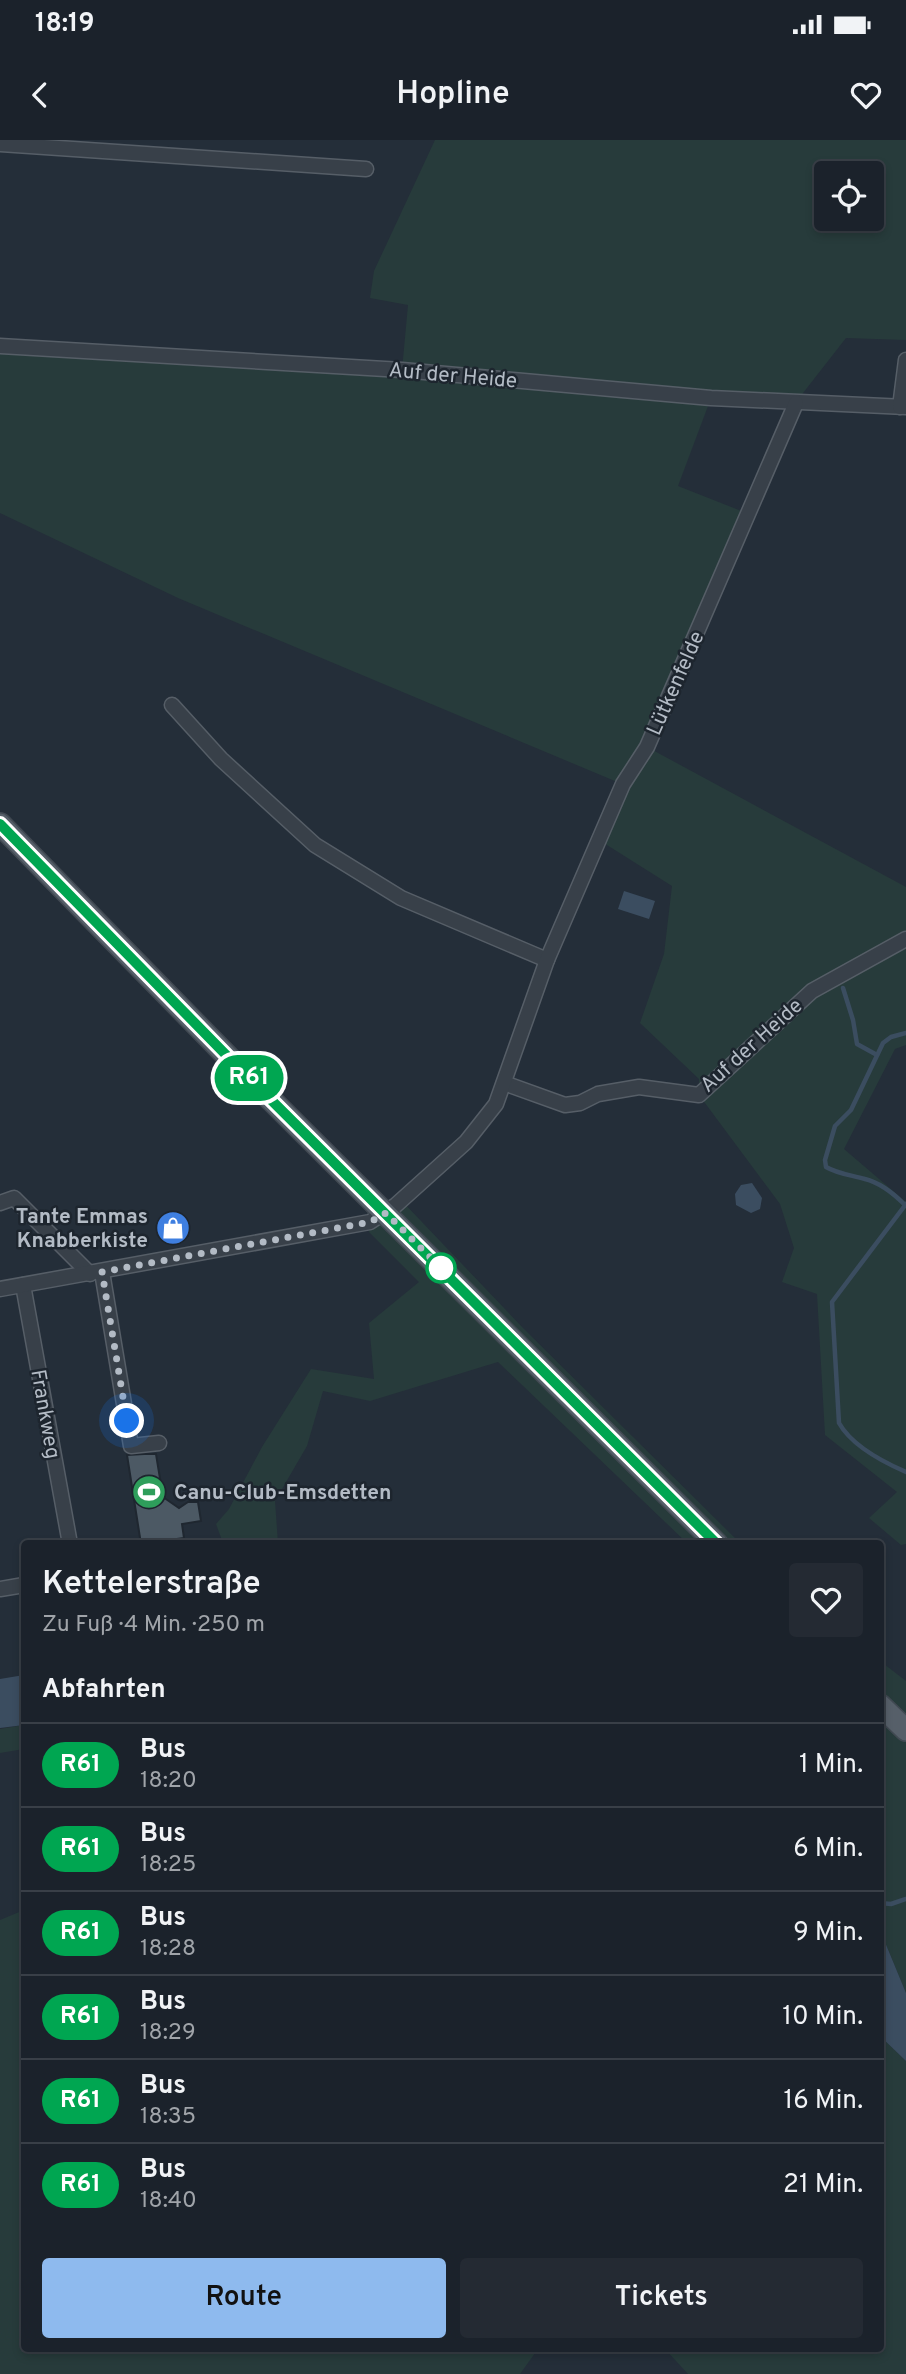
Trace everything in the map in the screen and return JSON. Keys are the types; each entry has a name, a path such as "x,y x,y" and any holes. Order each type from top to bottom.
{"main road":[{"path":"0,824 713,1540"},
{"path":"884,1709 906,1730"}],"street":[{"path":"0,144 366,169"},
{"name":"Auf der Heide","path":"0,346 402,370 711,398 903,407"},
{"path":"903,407 906,360"},
{"name":"Lütkenfelde","path":"386,1213 467,1142 496,1104 547,960 623,784 647,747 796,402"},
{"path":"172,705 221,760 315,845 401,898 547,960"},
{"name":"Auf der Heide","path":"504,1083 565,1105 580,1103 598,1094 639,1087 699,1095 812,991 906,939"},
{"path":"0,1203 14,1198 96,1273 131,1446 159,1443"},
{"path":"0,1289 370,1222 386,1213"},
{"name":"Frankweg","path":"23,1285 69,1540"},
{"path":"0,1589 21,1586"}],"green space":[{"path":"435,140 906,140 906,340 846,338 796,402 711,398 678,486 749,514 647,747 906,887 906,1045 895,1049 844,1149 906,1202 906,1544 901,1545 869,1518 897,1492 825,1435 817,1294 782,1282 794,1248 780,1204 699,1095 699,1079 640,1023 664,954 672,886 599,840 622,784 178,598 0,513 0,346 402,370 408,305 370,298 374,271"},
{"path":"401,1200 523,1328 737,1540 684,1540 498,1362 370,1401 323,1391 307,1446 275,1501 278,1540 222,1540 216,1524 229,1509 262,1447 311,1369 374,1379 369,1323 419,1282 369,1232 370,1222"},
{"path":"884,1664 906,1681 906,1993 884,1940"},
{"path":"21,1726 21,1750 0,1753 0,1729"},
{"path":"21,1911 21,2352 536,2352 520,2374 0,2374 0,1920"},
{"path":"884,2040 906,2061 906,2374 688,2374 668,2352 884,2352"}],"water":[{"path":"624,891 655,901 649,919 618,909"},
{"path":"752,1183 762,1198 760,1209 751,1213 736,1205 735,1194 741,1185"},
{"path":"21,1676 21,1725 0,1728 0,1679"},
{"path":"884,1940 906,1993 906,2061 884,2040"}],"building":[{"name":"Tante Emmas Knabberkiste","path":"184,1217 188,1236 162,1240 159,1221"},
{"name":"Canu-Club-Emsdetten","path":"156,1454 163,1497 179,1508 188,1502 198,1502 201,1521 182,1524 184,1538 140,1540 127,1455"}],"waterway":[{"path":"843,988 857,1044 877,1055"},
{"path":"904,1204 876,1183 826,1167 825,1160 835,1126 851,1110 883,1043 891,1037 906,1033"},
{"path":"906,1204 832,1302 839,1423 860,1446 906,1472"},
{"path":"884,1903 906,1899"}],"bus line":[{"name":"R61","path":"0,824 233,1062 713,1540"}],"place":[{"name":"Tante Emmas Knabberkiste","path":"173,1228"},
{"name":"Canu-Club-Emsdetten","path":"149,1492"}],"route":[{"path":"127,1421 102,1272 370,1222 386,1213 441,1268"}]}
